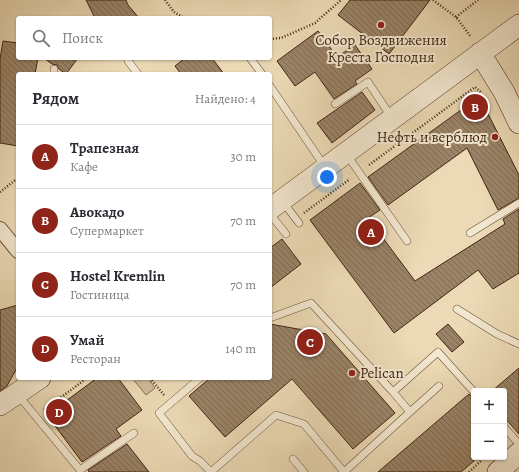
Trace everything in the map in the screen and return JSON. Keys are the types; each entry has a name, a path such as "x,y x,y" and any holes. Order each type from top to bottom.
{"street":[{"path":"274,208 392,118 477,47 519,25"},
{"path":"477,47 504,92 519,123"},
{"path":"0,229 16,249"},
{"path":"0,405 37,380"},
{"path":"498,472 519,453"},
{"path":"515,472 519,468"}],"lane":[{"path":"252,60 260,72"},
{"path":"128,62 136,72"},
{"path":"335,104 368,82 392,118"},
{"path":"272,89 326,167"},
{"path":"346,153 407,241"},
{"path":"470,233 519,203"},
{"path":"274,208 298,221"},
{"path":"274,208 286,234"},
{"path":"272,317 311,303 410,412"},
{"path":"457,309 497,334 519,344"},
{"path":"393,392 438,352 471,389"},
{"path":"198,380 159,413 192,456 200,461 211,472 276,416 304,424 344,472 439,386"},
{"path":"17,393 80,470 134,433"},
{"path":"507,430 519,444"},
{"path":"293,460 304,472"}],"path":[{"path":"165,0 174,12 181,16"},
{"path":"272,39 280,38 315,23 341,0"},
{"path":"433,0 456,17 477,47"},
{"path":"456,17 478,0"},
{"path":"298,221 360,172 475,87 486,97"},
{"path":"0,192 16,180"},
{"path":"36,416 84,380"},
{"path":"152,380 171,403"},
{"path":"469,472 483,460"}],"shaded area":[{"path":"134,380 149,380 155,388 146,395"}],"building":[{"path":"86,0 126,0 128,5 137,16 94,16"},
{"name":"Собор Воздвижения Креста Господня","path":"350,0 430,0 389,54 338,15"},
{"path":"318,31 337,57 355,45 372,69 355,81 357,84 334,99 315,72 295,86 277,61"},
{"path":"3,41 16,43 16,60 38,60 35,72 16,72 16,146 0,143 0,59"},
{"path":"47,60 76,60 68,72 63,72 57,65 52,64"},
{"path":"182,60 214,60 222,72 180,72 175,66"},
{"path":"362,92 375,110 332,143 317,123"},
{"path":"472,102 483,104 519,175 519,198 498,210 467,148 388,205 368,177"},
{"path":"360,183 380,210 368,218 415,281 505,224 503,219 519,209 519,273 493,289 478,270 394,333 310,220"},
{"path":"282,239 301,264 272,286 272,246"},
{"path":"16,306 16,370 7,386 0,391 0,310"},
{"path":"272,324 326,334 395,413 353,449 292,379 225,437 189,396 208,380 272,380"},
{"path":"448,324 464,342 452,352 436,334"},
{"path":"519,368 519,434 507,420 507,388 496,388"},
{"path":"94,380 120,380 142,410 116,429 121,436 82,462 47,415"},
{"path":"469,394 471,396 471,460 474,461 461,472 378,472"},
{"path":"127,444 149,472 89,472 88,470"}],"place":[{"name":"Собор Воздвижения Креста Господня","path":"381,25"},
{"name":"Авокадо","path":"475,107"},
{"name":"Нефть и верблюд","path":"495,137"},
{"name":"Трапезная","path":"371,232"},
{"name":"Hostel Kremlin","path":"310,342"},
{"name":"Pelican","path":"352,373"},
{"name":"Умай","path":"59,412"}]}
